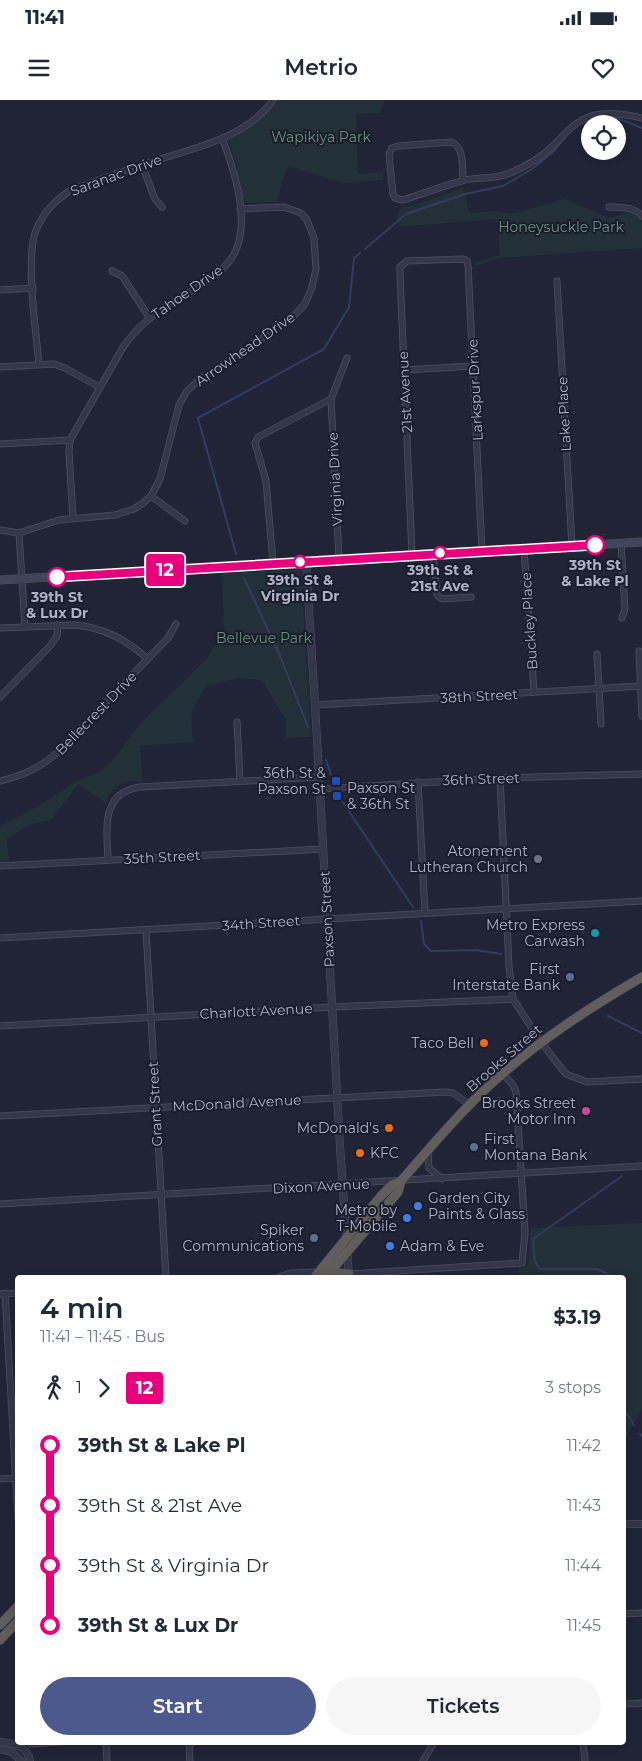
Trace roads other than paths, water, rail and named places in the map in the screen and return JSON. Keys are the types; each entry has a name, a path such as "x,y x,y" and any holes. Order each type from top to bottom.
{"highway":[{"name":"Brooks Street","path":"321,1275 346,1239 381,1196 392,1185 401,1181 470,1105 502,1074 593,1006 642,977"},
{"name":"Brooks Street","path":"321,1275 347,1250 398,1192 401,1181"},
{"path":"325,1275 336,1273 345,1275"},
{"path":"0,1625 15,1609"},
{"path":"0,1640 15,1623"}],"main road":[{"path":"0,580 642,542"}],"street":[{"name":"Saranac Drive","path":"39,364 33,288 32,243 47,210 71,190 222,138 251,122 267,109 273,100"},
{"path":"595,108 603,107 642,118"},
{"path":"463,180 461,150 458,145 452,142 398,146 392,148 389,154 392,192 395,198 400,200 411,198 463,180 501,176 523,167 548,149 574,117 588,110"},
{"name":"Tahoe Drive","path":"73,518 70,440 130,337 149,317 214,275 228,263 234,253 239,238 240,209 235,172 222,138"},
{"path":"142,165 155,199 162,207"},
{"name":"Arrowhead Drive","path":"151,496 163,469 179,405 187,391 200,379 289,321 305,304 312,287 316,269 314,238 307,220 301,213 284,207 240,209"},
{"path":"609,207 625,207 640,213 642,216"},
{"name":"Larkspur Drive","path":"436,260 463,259 467,261 468,266 482,551"},
{"name":"21st Avenue","path":"412,555 400,267 407,261 436,260"},
{"path":"112,271 122,276 149,317"},
{"name":"Lake Place","path":"557,281 572,546"},
{"path":"0,290 33,288"},
{"name":"Virginia Drive","path":"339,559 331,399 347,358"},
{"path":"0,366 54,364 100,387"},
{"path":"404,370 474,366"},
{"path":"273,563 266,481 255,443 258,437 331,399"},
{"path":"0,444 70,440"},
{"path":"0,530 18,532 58,520 124,513 134,509 151,496 185,521"},
{"path":"18,532 25,626"},
{"path":"621,543 625,609 622,618"},
{"name":"Buckley Place","path":"524,549 534,692"},
{"path":"434,554 437,595 442,599 471,597"},
{"name":"Paxson Street","path":"306,561 349,1275"},
{"name":"Bellecrest Drive","path":"0,781 43,765 59,751 168,638 176,624"},
{"path":"0,697 50,646 57,636 58,625"},
{"path":"0,628 58,625 85,626 109,632 133,646 148,659"},
{"path":"639,651 642,716"},
{"path":"597,654 601,724"},
{"name":"38th Street","path":"316,705 641,686"},
{"path":"237,722 240,781"},
{"name":"36th Street","path":"320,789 500,778 642,774"},
{"path":"108,860 107,815 111,805 127,790 140,787 319,777"},
{"path":"500,778 513,999 542,1043 566,1074 587,1082 642,1079"},
{"path":"418,782 425,913"},
{"name":"35th Street","path":"0,866 323,849"},
{"name":"34th Street","path":"0,938 642,901"},
{"name":"Grant Street","path":"146,930 166,1275"},
{"name":"Charlott Avenue","path":"0,1026 332,1007 513,999"},
{"path":"362,1275 522,1263 525,1233 516,1092 513,1085 502,1074"},
{"name":"McDonald Avenue","path":"0,1116 445,1092 453,1094 470,1105"},
{"path":"430,1148 428,1154 430,1168 442,1179"},
{"name":"Dixon Avenue","path":"0,1204 642,1166"},
{"path":"287,1275 306,1275"},
{"path":"15,1293 2,1294 5,1365 10,1391 15,1453"},
{"path":"10,1391 15,1391"},
{"path":"0,1478 15,1478"},
{"path":"626,1524 642,1524"},
{"path":"626,1614 642,1613"},
{"path":"626,1704 642,1703"},
{"path":"0,1742 15,1741"},
{"path":"8,1742 15,1744"},
{"path":"18,1745 25,1750 31,1761"},
{"path":"31,1745 31,1761"},
{"path":"106,1745 107,1761"},
{"path":"189,1745 190,1761"},
{"path":"423,1761 432,1745"},
{"path":"584,1745 585,1761"},
{"path":"0,1749 12,1752 21,1761"}],"waterway":[{"path":"626,122 642,128"},
{"path":"365,249 406,214 465,194 503,186 532,169 553,152 566,136"},
{"path":"236,554 198,418 324,349 349,307 354,258 360,253"},
{"path":"244,578 280,656 308,727"},
{"path":"326,760 333,780"},
{"path":"340,798 413,907"},
{"path":"421,921 424,944 431,951 476,950 501,954"},
{"path":"608,1016 642,1033"},
{"path":"609,1275 598,1269 540,1269 535,1262 533,1239 622,1176"},
{"path":"626,1412 634,1425"}],"place":[{"name":"39th St & Lake Pl","path":"595,545"},
{"name":"39th St & 21st Ave","path":"440,553"},
{"name":"39th St & Virginia Dr","path":"300,562"},
{"name":"39th St & Lux Dr","path":"57,577"},
{"name":"36th St & Paxson St","path":"336,781"},
{"name":"Paxson St & 36th St","path":"337,796"},
{"name":"Atonement Lutheran Church","path":"538,859"},
{"name":"Metro Express Carwash","path":"595,933"},
{"name":"First Interstate Bank","path":"570,977"},
{"name":"Taco Bell","path":"484,1043"},
{"name":"Brooks Street Motor Inn","path":"586,1111"},
{"name":"McDonald's","path":"389,1128"},
{"name":"First Montana Bank","path":"474,1147"},
{"name":"KFC","path":"360,1153"},
{"name":"Garden City Paints & Glass","path":"418,1206"},
{"name":"Metro by T-Mobile","path":"407,1218"},
{"name":"Spiker Communications","path":"314,1238"},
{"name":"Adam & Eve","path":"390,1246"}],"park label":[{"name":"Wapikiya Park","path":"321,137"},
{"name":"Honeysuckle Park","path":"561,227"},
{"name":"Bellevue Park","path":"264,638"}]}
